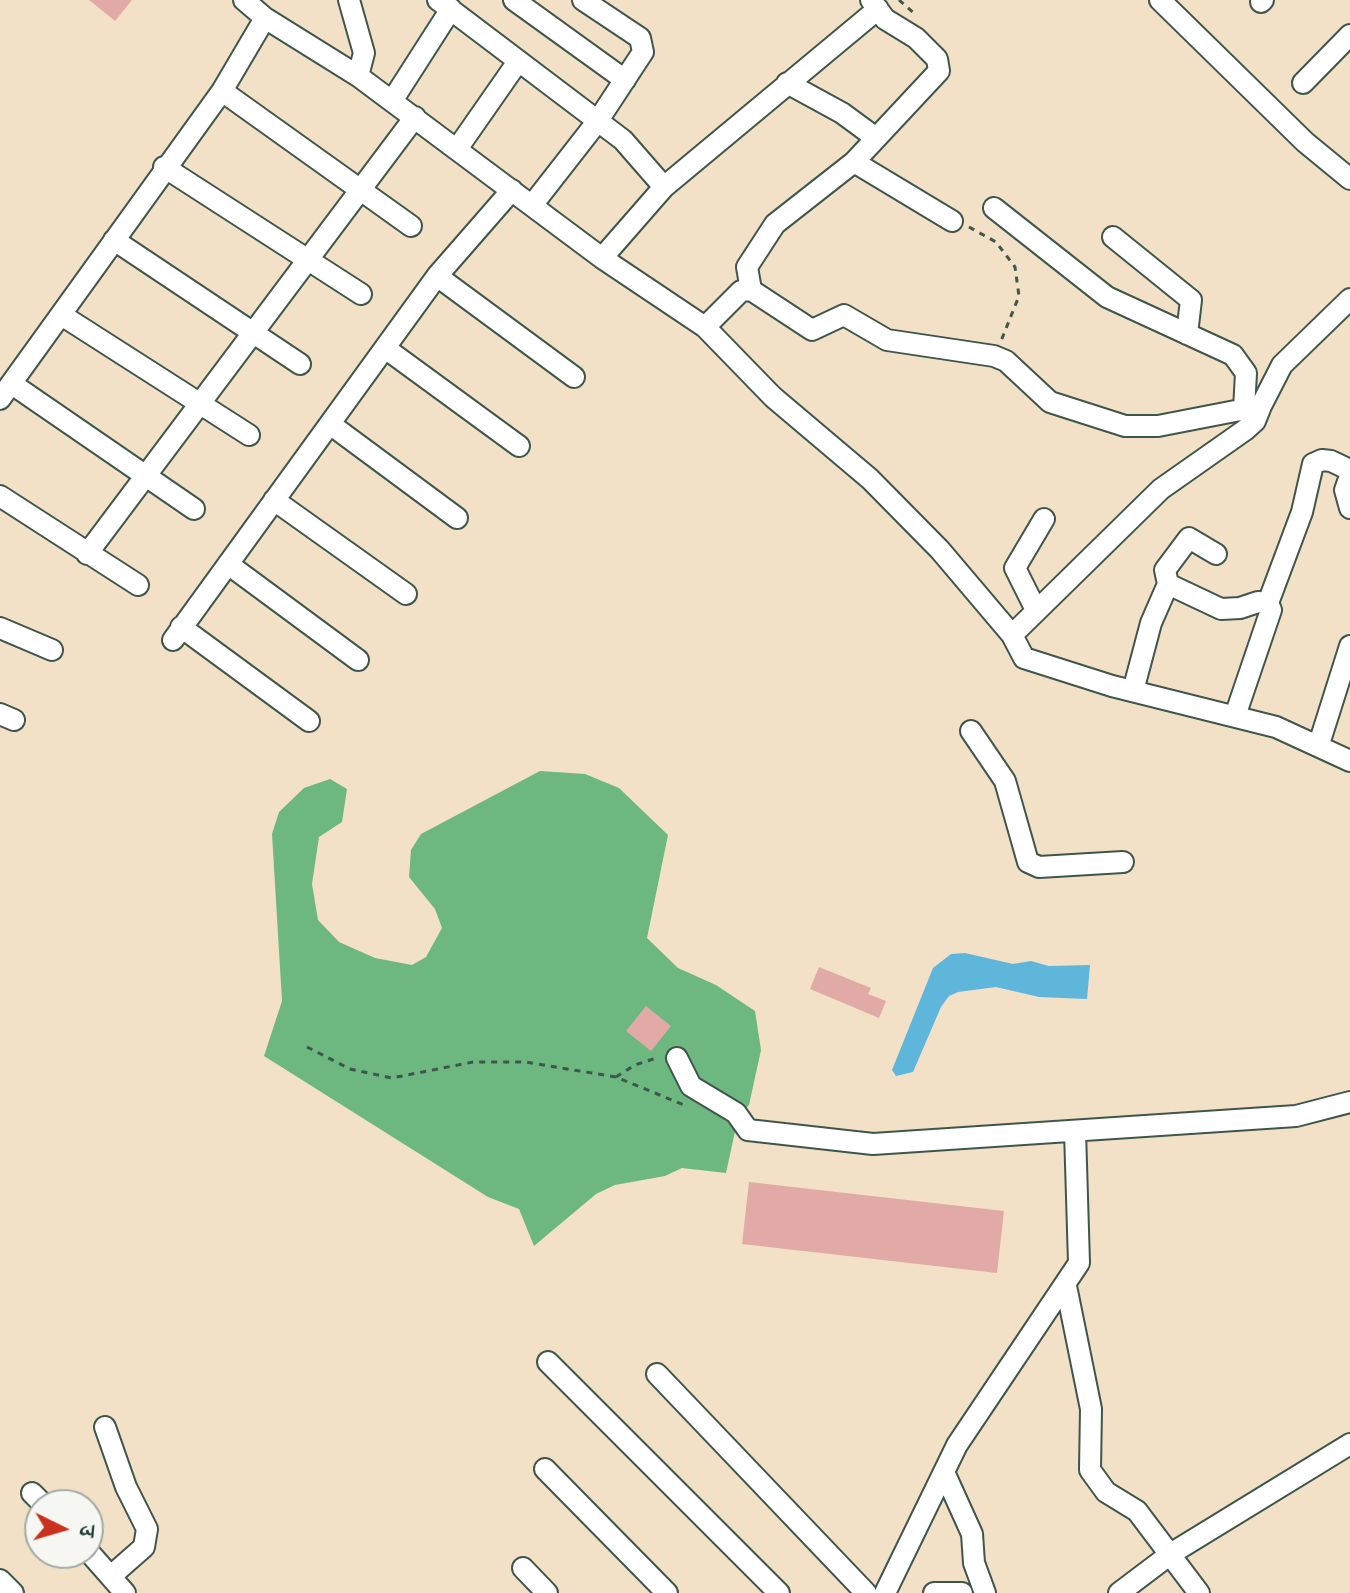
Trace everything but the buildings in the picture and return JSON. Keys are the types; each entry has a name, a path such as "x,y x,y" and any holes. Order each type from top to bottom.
{"street":[{"path":"244,0 265,18 358,76 602,258 705,327 773,397 895,503 940,550 1012,635 1024,658 1133,691 1276,727 1319,744 1350,761"},
{"path":"349,0 364,53 358,76"},
{"path":"514,0 625,80"},
{"path":"533,204 597,122 643,52 644,44 583,0"},
{"path":"1160,0 1305,142 1350,179"},
{"path":"392,101 444,4 490,36 517,63 569,96 597,122 623,140 664,187"},
{"path":"602,258 664,187 874,5 937,59 939,71 854,162 775,224 747,267 751,290"},
{"path":"194,509 6,392 63,316 164,167 222,91 265,18"},
{"path":"1303,83 1350,35"},
{"path":"457,149 517,63"},
{"path":"787,83 842,113 876,138"},
{"path":"222,91 411,226"},
{"path":"87,554 415,117"},
{"path":"854,162 952,221"},
{"path":"164,167 361,294"},
{"path":"309,721 177,633 437,276 512,190"},
{"path":"994,208 1107,297 1241,363 1246,373 1255,421 1161,489 1035,608 1012,635"},
{"path":"1113,237 1191,300 1187,334"},
{"path":"114,240 300,364"},
{"path":"437,276 574,377"},
{"path":"705,327 741,291 751,290 812,330 844,315 887,340 994,356 1006,361 1050,402 1125,426 1158,426 1253,408 1282,365 1350,299"},
{"path":"63,316 249,435"},
{"path":"385,348 519,446"},
{"path":"330,424 457,518"},
{"path":"1235,716 1271,618 1268,603 1302,512 1313,464 1322,460 1331,461 1350,470"},
{"path":"1350,476 1345,490 1350,508"},
{"path":"0,496 138,585"},
{"path":"274,500 406,594"},
{"path":"1035,608 1015,568 1044,519"},
{"path":"1133,691 1151,623 1168,584 1165,570 1189,538 1216,554"},
{"path":"228,564 358,660"},
{"path":"1168,584 1221,609 1268,603"},
{"path":"0,628 52,650"},
{"path":"1319,744 1350,646"},
{"path":"971,731 1005,781 1028,862 1039,867 1123,862"},
{"path":"677,1058 691,1086 714,1097 736,1113 748,1130 873,1144 1296,1116 1350,1102"},
{"path":"885,1593 966,1430 1079,1263 1075,1131"},
{"path":"1066,1286 1091,1409 1090,1470 1097,1484 1137,1511 1172,1553 1199,1593"},
{"path":"548,1362 779,1593"},
{"path":"657,1374 866,1593"},
{"path":"105,1427 126,1487 147,1529 144,1547 111,1576"},
{"path":"1119,1593 1172,1553 1350,1444"},
{"path":"545,1469 667,1593"},
{"path":"944,1472 972,1534 974,1563 985,1593"},
{"path":"104,1568 125,1593"},
{"path":"523,1568 547,1593"},
{"path":"0,1580 13,1593"},
{"path":"934,1593 962,1593"}],"path":[{"path":"952,221 996,242 1015,267 1019,296 994,356"},
{"path":"307,1047 350,1069 392,1078 473,1062 525,1062 616,1077 691,1107 710,1104 714,1097"},
{"path":"616,1077 651,1058 677,1058"}],"green space":[{"path":"540,771 585,774 619,788 668,835 647,938 678,968 716,985 755,1011 761,1050 749,1105 745,1109 702,1081 671,1052 668,1065 675,1075 736,1127 726,1173 682,1168 665,1176 615,1185 596,1194 534,1246 519,1209 488,1197 264,1056 282,1001 272,834 279,812 304,788 330,779 347,789 342,822 319,837 312,884 318,920 339,942 375,958 412,965 426,957 442,928 435,909 409,877 411,850 421,834"}],"water":[{"path":"965,953 1013,964 1031,961 1049,966 1090,965 1087,999 1039,997 996,987 958,992 949,996 941,1007 913,1072 896,1076 892,1070 933,968 951,954"}]}
